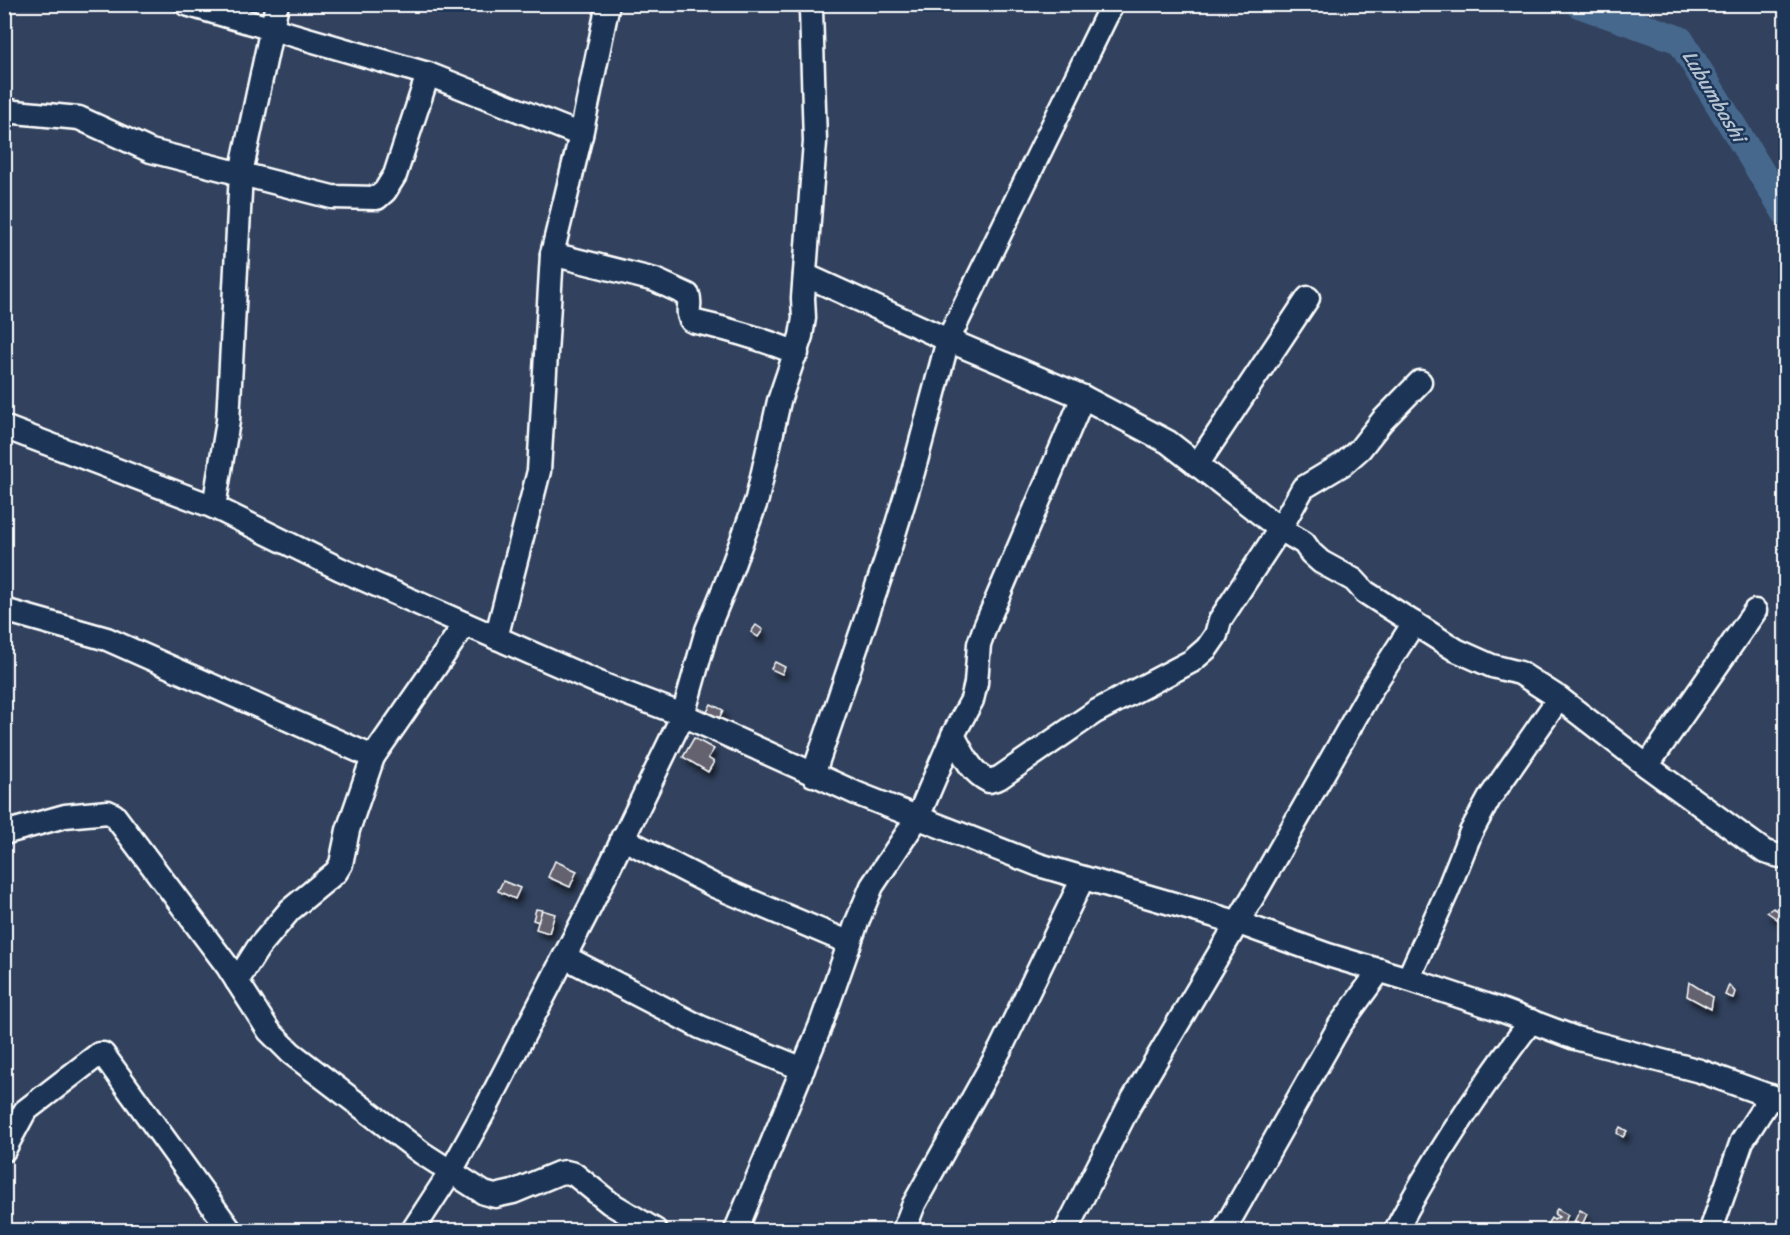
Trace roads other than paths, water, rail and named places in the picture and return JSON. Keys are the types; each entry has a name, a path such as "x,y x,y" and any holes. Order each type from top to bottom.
{"street":[{"path":"186,4 428,74 581,135"},
{"path":"214,507 228,421 241,173 277,4"},
{"path":"496,638 539,471 552,254 581,135 608,4"},
{"path":"813,775 886,560 913,472 948,340 1112,4"},
{"path":"413,1230 450,1173 565,957 683,715 707,630 757,499 779,401 797,353 804,318 815,142 811,9"},
{"path":"4,109 79,118 151,151 332,197 377,198 385,191 395,175 428,74"},
{"path":"552,254 655,280 688,295 690,298 688,313 692,321 766,340 797,353"},
{"path":"805,275 948,340 1083,397 1168,441 1280,529 1304,543 1321,562 1353,580 1365,592 1456,650 1492,666 1520,673 1559,698 1765,852 1780,856 1785,853"},
{"path":"1197,465 1308,298"},
{"path":"953,735 970,767 979,776 989,781 999,778 1095,712 1191,662 1207,648 1216,635 1220,620 1280,529 1303,488 1343,464 1360,449 1382,421 1420,382"},
{"path":"736,1230 803,1069 872,886 918,817 953,735 972,700 976,683 979,644 985,627 1083,397"},
{"path":"4,427 214,507 340,569 604,685 683,715 813,775 1039,865 1236,922 1289,942 1531,1021 1575,1038 1700,1071 1778,1099 1742,1141 1711,1230"},
{"path":"4,610 106,639 373,757"},
{"path":"1647,766 1755,611"},
{"path":"1066,1230 1129,1106 1258,888 1372,688 1414,623"},
{"path":"237,981 258,948 290,910 336,872 341,864 348,830 373,757 465,624"},
{"path":"1408,979 1471,832 1489,800 1559,698"},
{"path":"4,833 65,816 108,812 114,815 237,981 269,1031 291,1053 361,1109 450,1173 484,1193 495,1196 513,1192 566,1172 574,1174 610,1203 655,1230"},
{"path":"622,838 715,886 850,943"},
{"path":"904,1230 914,1204 1001,1048 1083,878"},
{"path":"565,957 700,1027 803,1069"},
{"path":"1224,1230 1340,1024 1380,970"},
{"path":"1396,1230 1443,1148 1484,1085 1531,1021"},
{"path":"4,1150 25,1112 99,1054 103,1054 230,1230"}],"waterway":[{"name":"Lubumbashi","path":"1579,4 1680,40 1786,213"}]}
